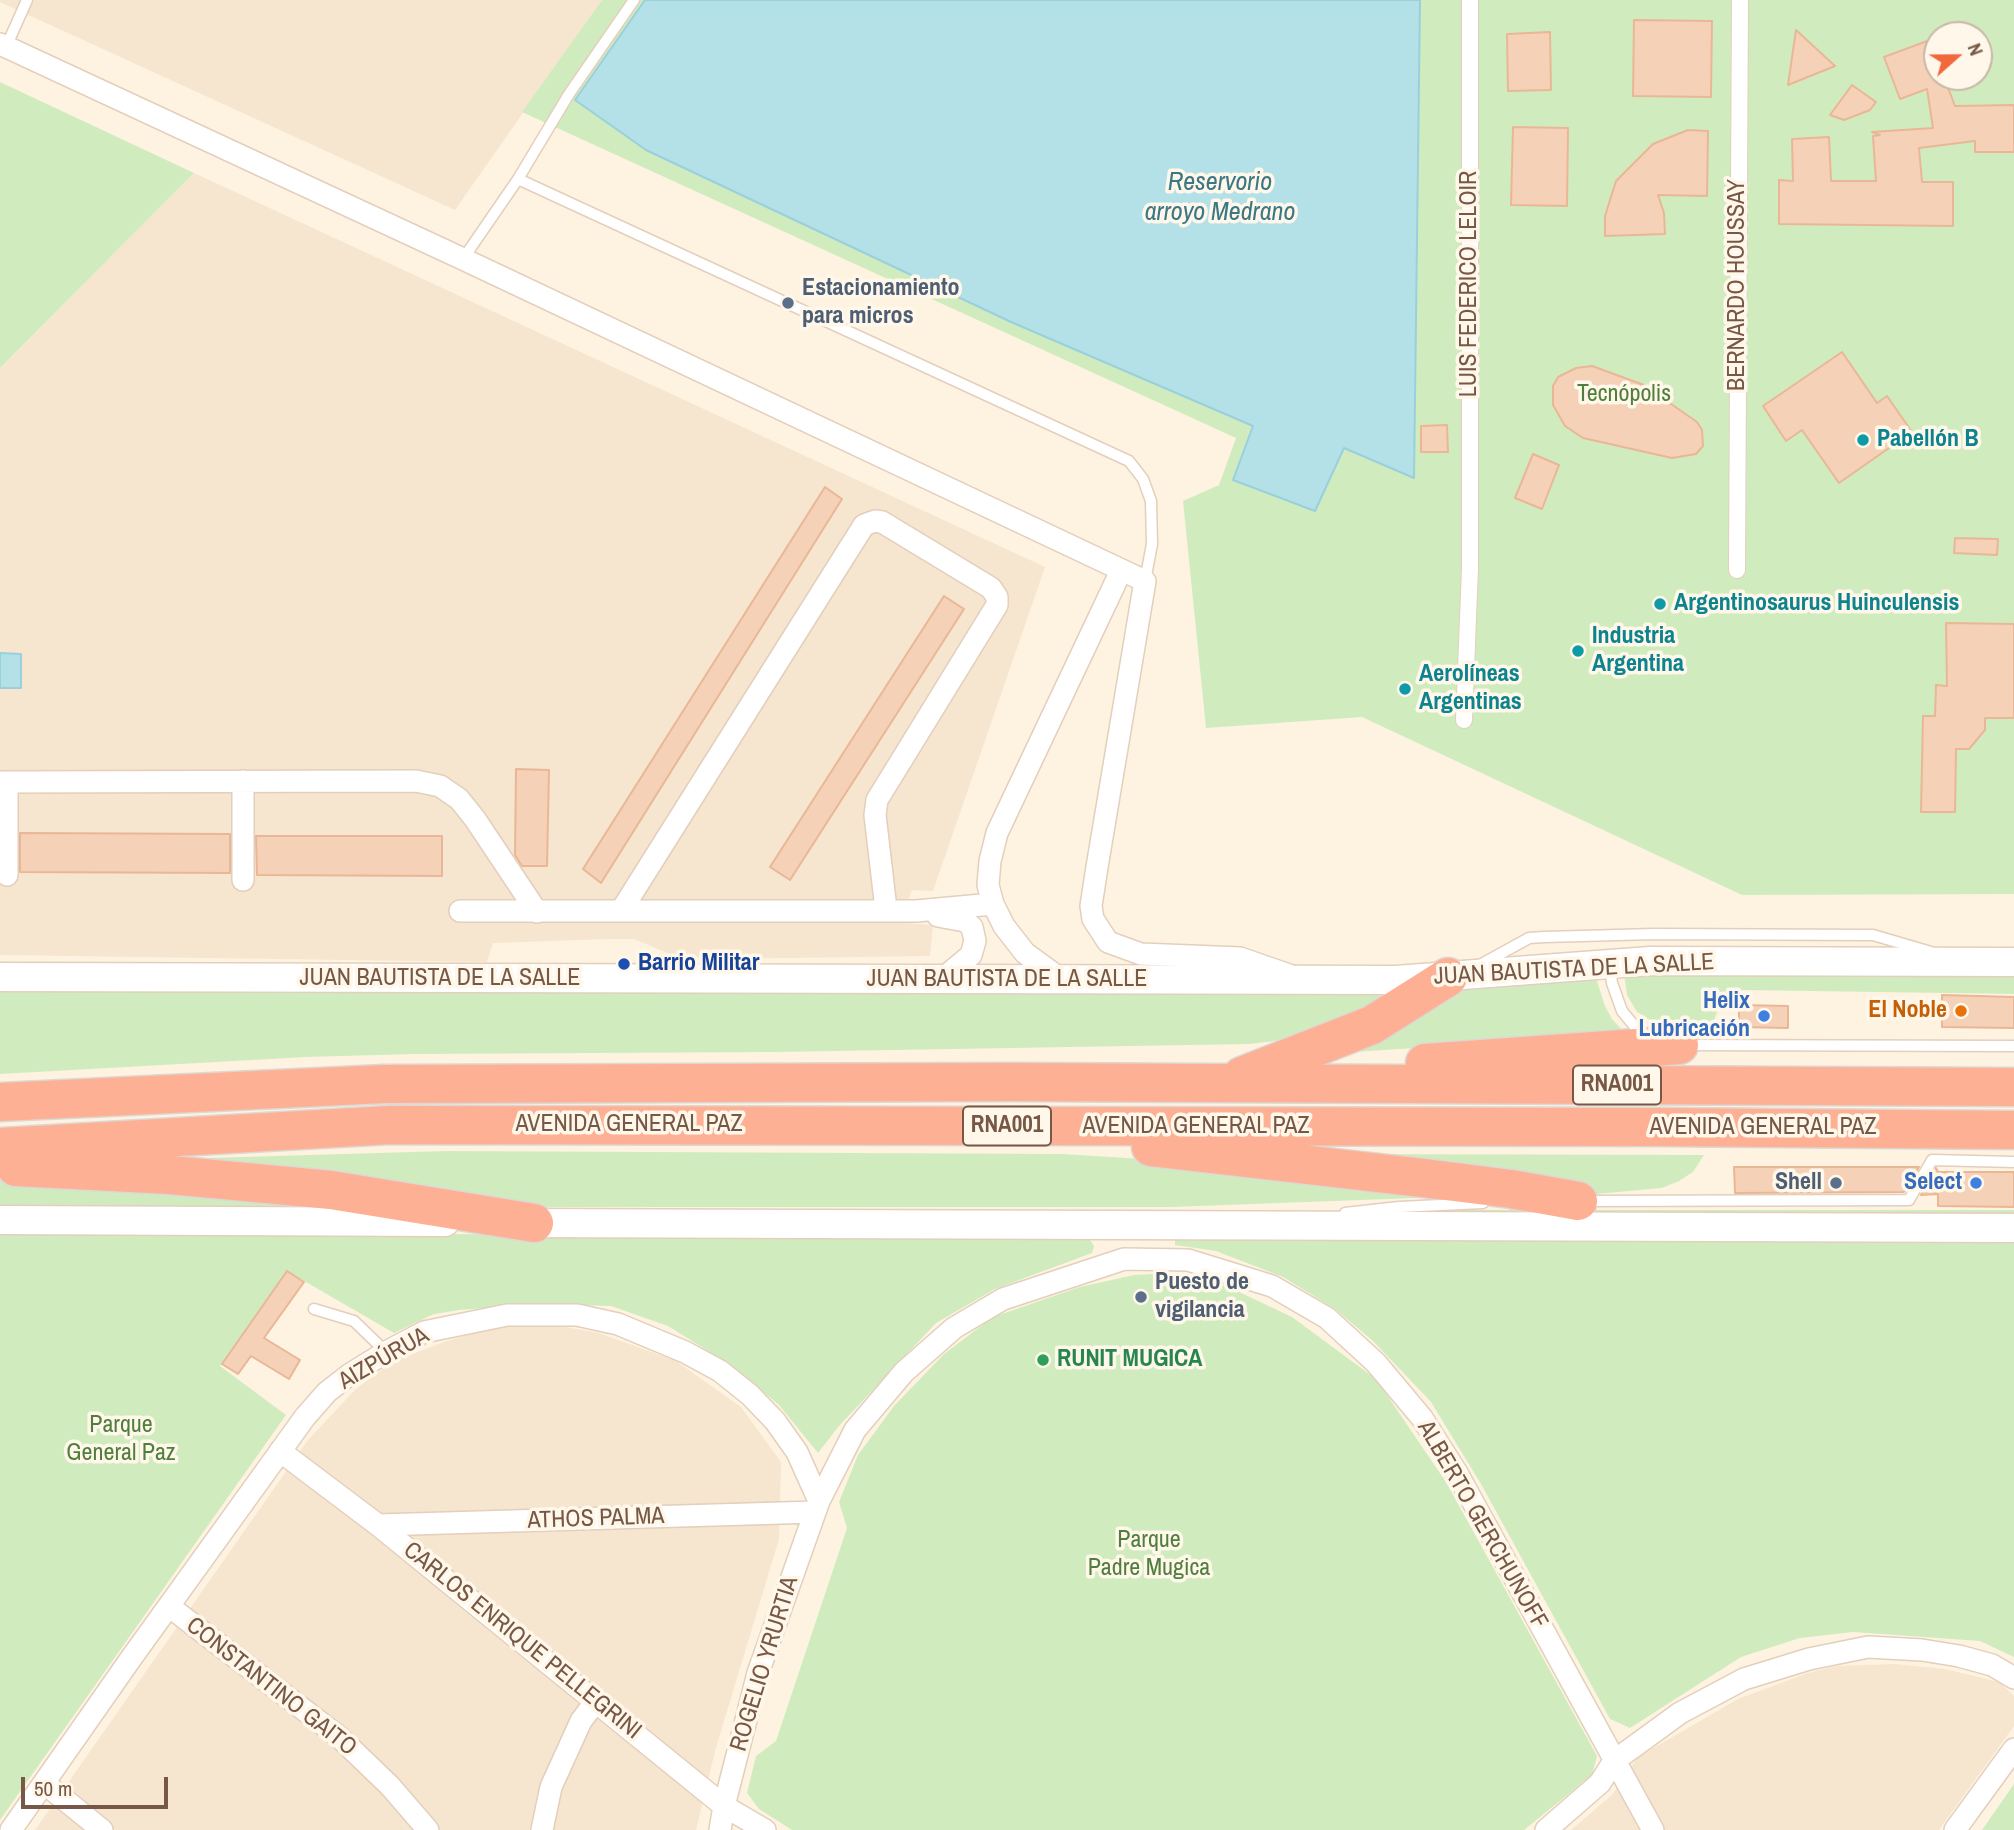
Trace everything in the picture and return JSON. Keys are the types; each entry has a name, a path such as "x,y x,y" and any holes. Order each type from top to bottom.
{"highway":[{"path":"1221,1084 1372,1025 1454,976"},
{"path":"1221,1084 1461,1059 1679,1045"},
{"name":"AVENIDA GENERAL PAZ","path":"0,1102 384,1084 1011,1082 2014,1087"},
{"name":"AVENIDA GENERAL PAZ","path":"0,1147 390,1125 2014,1130"},
{"path":"1017,1126 1179,1151 1511,1189 1578,1201"},
{"path":"0,1166 170,1175 331,1190 534,1223"}],"street":[{"name":"LUIS FEDERICO LELOIR","path":"1464,720 1470,568 1470,0"},
{"name":"BERNARDO HOUSSAY","path":"1737,570 1740,0"},
{"path":"3,46 463,259 1145,581 1097,867 1091,906 1093,919 1108,942 1141,954 1240,958 1307,981"},
{"path":"621,911 864,525 874,520 882,522 991,588 997,597 997,605 877,800 875,815 886,909"},
{"path":"1062,980 1025,953 1004,926 993,904 988,885 990,861 997,833 1121,571"},
{"path":"243,781 243,880"},
{"path":"7,875 4,782 416,781 440,786 459,799 537,912"},
{"path":"916,911 993,904"},
{"path":"460,911 916,911 965,921 972,928 975,941 971,954 941,980"},
{"name":"JUAN BAUTISTA DE LA SALLE","path":"0,977 1395,981 1650,961 2014,962"},
{"path":"0,1220 2014,1228"},
{"path":"1124,1259 1125,1226"},
{"name":"ALBERTO GERCHUNOFF","path":"817,1506 855,1430 904,1372 954,1328 1003,1299 1124,1259 1188,1259 1272,1286 1327,1318 1376,1363 1422,1418 1457,1473 1653,1830"},
{"name":"AIZPÚRUA","path":"11,1830 305,1417 327,1392 386,1352 424,1332 507,1315 577,1315 618,1324 685,1352 720,1371 750,1395 775,1421 797,1452 817,1506"},
{"name":"CARLOS ENRIQUE PELLEGRINI","path":"280,1451 378,1525 724,1806 765,1830"},
{"name":"ATHOS PALMA","path":"378,1525 817,1506"},
{"name":"ROGELIO YRURTIA","path":"720,1830 758,1673 817,1506"},
{"name":"CONSTANTINO GAITO","path":"170,1607 338,1736 390,1786 428,1830"},
{"path":"1546,1830 1600,1783 1614,1761 1680,1713 1744,1679 1868,1647 1922,1650 1959,1656 1993,1665 2014,1678"},
{"path":"542,1830 551,1787 581,1721 596,1701"},
{"path":"1955,1830 2014,1749"},
{"path":"44,1783 102,1830"}],"lane":[{"path":"3,46 27,0"},
{"path":"463,259 517,179 569,94 634,0"},
{"path":"517,179 1129,461 1143,479 1151,501 1152,544 1145,581"},
{"path":"1454,976 1529,938 1544,937 1873,934 1964,961"},
{"path":"1609,964 1612,984 1622,1011 1636,1028 1649,1036 1679,1045 2014,1046"},
{"path":"1509,1202 1909,1200 1932,1160 2014,1162"},
{"path":"1245,1226 1399,1206 1495,1202"},
{"path":"314,1309 354,1321 386,1352"}],"shaded area":[{"path":"0,0 602,0 455,210"},
{"path":"194,173 1045,567 933,891 912,890 905,910 905,923 933,925 930,956 714,959 670,954 634,939 493,943 487,962 0,955 0,368"},
{"path":"549,1324 599,1333 676,1361 741,1407 781,1462 779,1539 715,1751 696,1830 35,1830 308,1440 356,1389 392,1362 444,1342 503,1325"},
{"path":"1895,1664 1945,1669 1999,1682 2014,1696 2014,1726 1939,1830 1571,1830 1612,1795 1638,1757 1738,1699 1808,1673 1837,1666"}],"green space":[{"name":"Tecnópolis","path":"602,0 2014,0 2014,894 1742,895 1362,717 1206,728 1183,501 1219,485 1236,438 522,112"},
{"path":"0,82 194,173 0,368"},
{"path":"1624,974 2014,974 2014,994 1742,990 1721,1000 1712,1027 1686,1027 1659,1025 1637,1012 1627,995"},
{"path":"1593,977 1612,1019 1627,1035 1352,1052 1452,992"},
{"path":"0,990 1397,994 1292,1039 1249,1044 775,1052 414,1054 306,1057 0,1074"},
{"path":"446,1151 1061,1154 1160,1160 1470,1196 1171,1207 526,1207 173,1159"},
{"path":"1318,1154 1704,1155 1693,1172 1662,1188 1596,1194"},
{"path":"26,1179 367,1209 0,1208 0,1180"},
{"path":"1458,1210 2014,1210 2014,1216 1458,1214"},
{"name":"Parque General Paz","path":"0,1232 1088,1237 1094,1246 1092,1253 995,1289 936,1323 839,1426 818,1453 779,1405 731,1365 668,1326 611,1306 541,1304 459,1310 434,1314 394,1333 287,1271 220,1366 286,1415 0,1820"},
{"path":"1175,1239 2014,1240 2014,1657 1980,1641 1853,1632 1800,1638 1741,1657 1630,1728 1610,1719 1481,1484 1431,1402 1373,1341 1335,1309 1283,1277 1216,1251 1175,1245"},
{"name":"Parque Padre Mugica","path":"1174,1273 1218,1282 1292,1317 1376,1379 1446,1482 1597,1756 1592,1775 1524,1830 792,1830 759,1809 747,1793 756,1756 776,1741 847,1528 839,1502 858,1455 894,1406 944,1354 993,1317 1080,1287 1134,1275"},
{"path":"2014,1784 2014,1830 1982,1830"}],"water":[{"name":"Reservorio arroyo Medrano","path":"645,0 1420,0 1414,478 1344,448 1315,511 1233,480 1253,426 1011,322 646,150 575,100"},
{"path":"0,653 21,654 21,688 0,688"}],"building":[{"path":"1634,20 1712,21 1711,97 1633,96"},
{"path":"1796,30 1835,66 1788,85"},
{"path":"1550,32 1551,90 1508,91 1507,34"},
{"path":"1923,43 1923,90 1900,99 1884,57"},
{"path":"1852,85 1876,102 1870,110 1844,120 1830,115"},
{"path":"1927,91 1949,91 1955,106 2014,105 2014,152 1975,152 1975,141 1919,148 1922,182 1953,182 1953,226 1779,224 1779,180 1793,181 1792,139 1829,137 1831,181 1876,181 1873,136 1880,135 1872,132 1933,128"},
{"path":"1513,127 1568,128 1567,206 1511,205"},
{"path":"1688,130 1708,131 1707,196 1658,195 1664,213 1665,234 1605,236 1605,216 1616,181 1653,144"},
{"path":"1842,352 1877,403 1887,396 1912,432 1839,483 1802,430 1786,441 1763,406"},
{"path":"1592,366 1644,385 1697,422 1702,430 1703,446 1696,454 1672,458 1583,438 1565,426 1553,405 1553,386 1558,377 1576,368"},
{"path":"1447,425 1448,452 1421,452 1421,426"},
{"path":"1533,454 1559,465 1542,509 1515,498"},
{"path":"825,487 842,499 601,883 583,869"},
{"path":"1955,538 1998,539 1997,555 1954,553"},
{"path":"944,596 964,609 790,880 770,867"},
{"path":"1946,623 2014,624 2014,718 1985,718 1985,730 1969,749 1956,749 1955,812 1921,812 1923,716 1935,716 1936,685 1947,686"},
{"path":"516,769 549,770 547,866 522,866 515,855"},
{"path":"20,833 230,834 230,873 20,872"},
{"path":"256,836 442,836 442,876 257,875"},
{"path":"1942,995 2014,997 2014,1028 1942,1027"},
{"name":"Helix Lubricación","path":"1739,1005 1788,1006 1788,1028 1739,1027"},
{"name":"Shell","path":"1734,1167 1919,1167 1904,1192 1735,1193"},
{"name":"Select","path":"1936,1168 1938,1172 2014,1172 2014,1207 1938,1206 1938,1194 1921,1195"},
{"path":"287,1271 304,1282 264,1338 300,1360 289,1379 251,1356 238,1374 222,1364"}],"place":[{"name":"Estacionamiento para micros","path":"788,303"},
{"name":"Pabellón B","path":"1863,440"},
{"name":"Argentinosaurus Huinculensis","path":"1660,604"},
{"name":"Industria Argentina","path":"1578,651"},
{"name":"Aerolíneas Argentinas","path":"1405,689"},
{"name":"Barrio Militar","path":"624,964"},
{"name":"El Noble","path":"1961,1011"},
{"name":"Helix Lubricación","path":"1764,1016"},
{"name":"Shell","path":"1836,1183"},
{"name":"Select","path":"1976,1183"},
{"name":"Puesto de vigilancia","path":"1141,1297"},
{"name":"RUNIT MUGICA","path":"1043,1360"}]}
